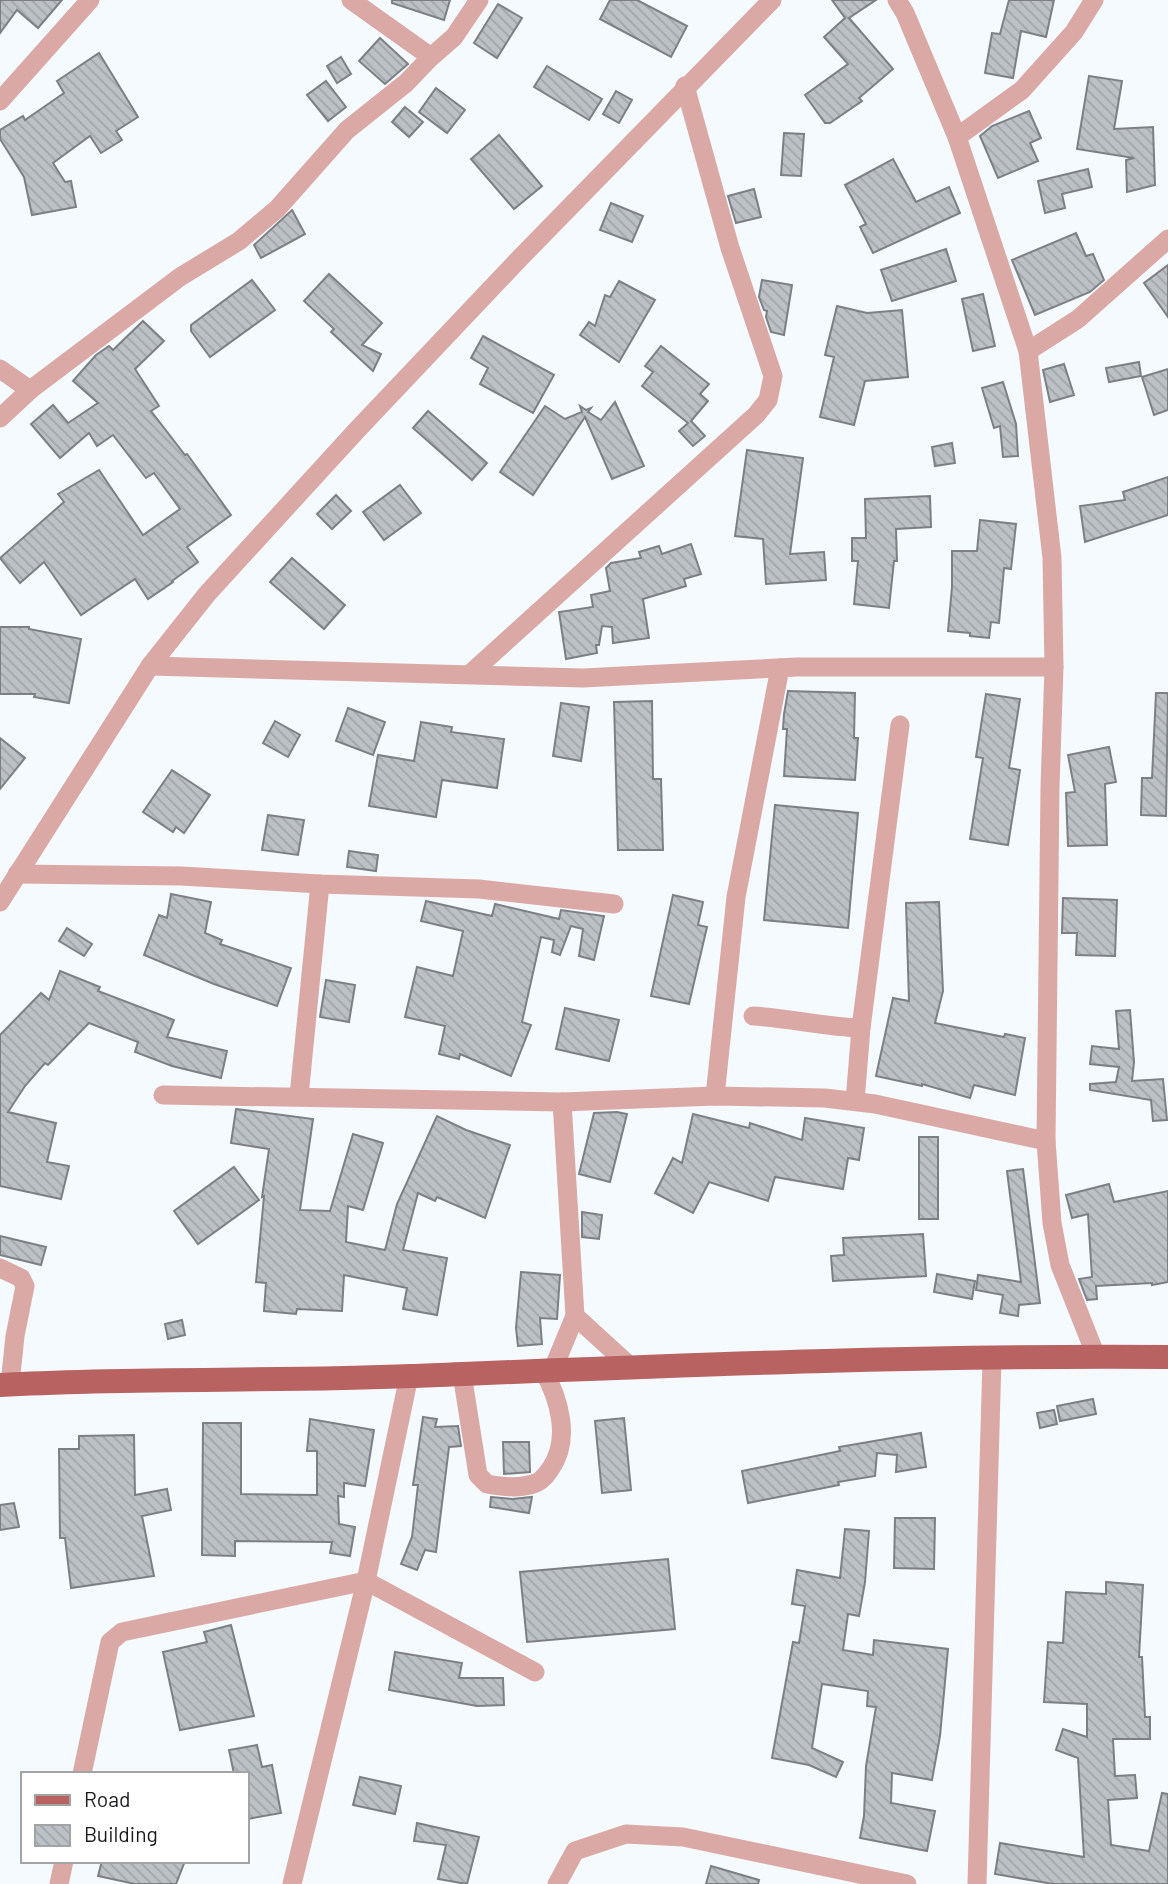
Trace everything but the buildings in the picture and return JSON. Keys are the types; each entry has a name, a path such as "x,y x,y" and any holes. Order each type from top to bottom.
{"main road":[{"path":"5,1385 408,1376 632,1367 1096,1356 1168,1357"}],"street":[{"path":"0,102 90,0"},
{"path":"351,0 431,57"},
{"path":"0,418 30,390 180,277 239,241 277,209 347,130 406,83 454,37 479,0"},
{"path":"0,902 150,666 207,594 357,430 685,86 772,0"},
{"path":"897,0 905,13 957,137 1028,351 1052,558 1054,667 1046,1141 1052,1223 1060,1265 1096,1356"},
{"path":"957,137 1022,90 1074,32 1094,0"},
{"path":"471,673 756,415 768,400 773,376 730,248 685,86"},
{"path":"1028,351 1078,319 1168,239"},
{"path":"0,369 30,390"},
{"path":"150,666 583,678 780,668 1054,667"},
{"path":"715,1096 736,897 780,668"},
{"path":"855,1101 861,1028 900,725"},
{"path":"17,874 181,876 479,889 614,904"},
{"path":"299,1096 320,884"},
{"path":"753,1016 861,1028"},
{"path":"163,1095 562,1102 715,1096 825,1098 855,1101 1046,1141"},
{"path":"462,1374 478,1475 487,1484 516,1486 544,1478 555,1463 562,1445 559,1410 548,1370 575,1316 562,1102"},
{"path":"0,1268 21,1278 25,1286 5,1385"},
{"path":"575,1316 632,1367"},
{"path":"977,1884 992,1359"},
{"path":"292,1884 366,1581 408,1376"},
{"path":"82,1772 110,1642 122,1632 366,1581 535,1672"},
{"path":"556,1884 575,1851 626,1834 683,1838 907,1884"},
{"path":"59,1884 64,1863"}]}
